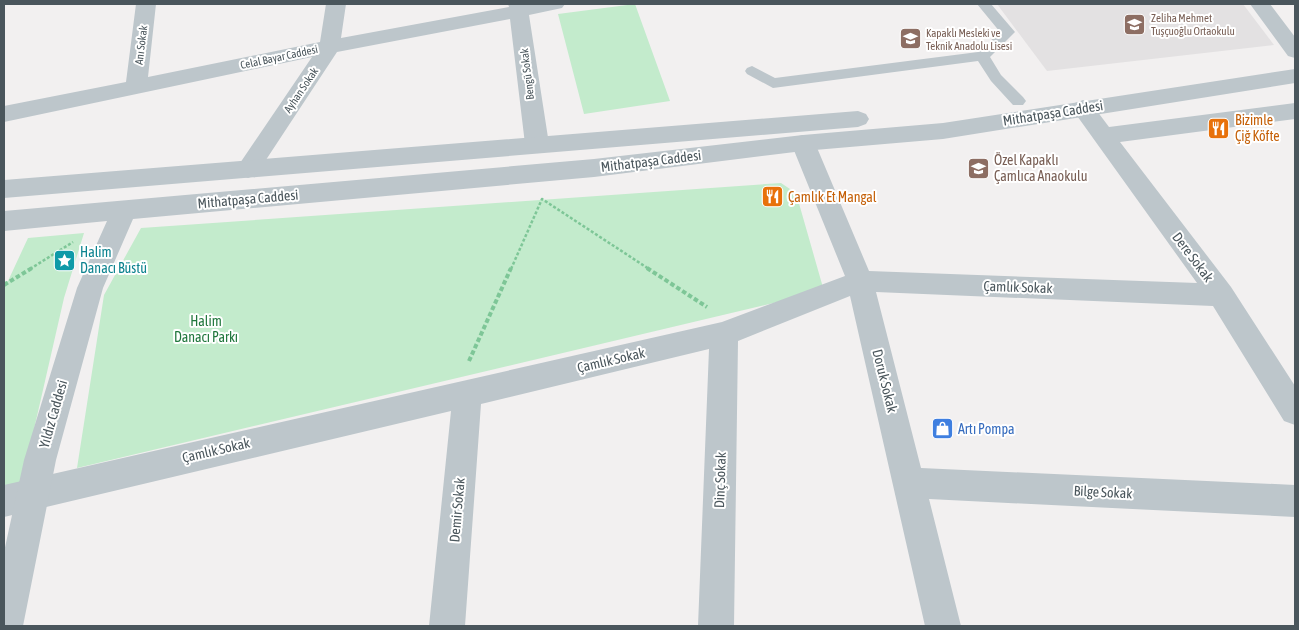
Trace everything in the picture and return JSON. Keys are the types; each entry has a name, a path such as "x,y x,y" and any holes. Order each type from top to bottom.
{"street":[{"name":"Anı Sokak","path":"136,87 146,4"},
{"name":"Ayhan Sokak","path":"248,169 330,47 336,4"},
{"name":"Celal Bayar Caddesi","path":"4,114 519,7 555,4"},
{"path":"1260,4 1295,50"},
{"name":"Bengü Sokak","path":"519,7 537,144"},
{"name":"Mithatpaşa Caddesi","path":"4,189 537,144 948,112 1295,58"},
{"path":"1288,77 1295,97"},
{"name":"Mithatpaşa Caddesi","path":"4,221 585,169 803,142 943,131 1288,77"},
{"name":"Dere Sokak","path":"1083,108 1221,295 1295,411"},
{"path":"1102,136 1295,111"},
{"name":"Doruk Sokak","path":"803,142 860,281 943,626"},
{"name":"Yıldız Caddesi","path":"5,626 40,460 90,288 125,209"},
{"name":"Çamlık Sokak","path":"4,501 466,380 718,322 860,281 1221,295"},
{"name":"Dinç Sokak","path":"716,626 718,322"},
{"name":"Demir Sokak","path":"447,626 466,380"},
{"name":"Bilge Sokak","path":"910,483 1295,501"}],"lane":[{"path":"752,71 773,83 982,56 1008,32 984,4"},
{"path":"982,56 996,78 1018,101"}],"path":[{"path":"466,380 542,199 718,322"},
{"path":"4,286 75,241"}],"shaded area":[{"name":"Zeliha Mehmet Tuşçuoğlu Ortaokulu","path":"997,4 1243,4 1274,45 1047,71"}],"green space":[{"path":"635,4 670,101 584,114 558,14"},
{"name":"Halim Danacı Parkı","path":"781,183 796,193 824,291 77,468 104,295 141,228"},
{"path":"84,233 64,298 21,486 4,490 4,281 8,281 28,238"}],"place":[{"name":"Zeliha Mehmet Tuşçuoğlu Ortaokulu","path":"1135,24"},
{"name":"Kapaklı Mesleki ve Teknik Anadolu Lisesi","path":"910,39"},
{"name":"Bizimle Çiğ Köfte","path":"1219,128"},
{"name":"Özel Kapaklı Çamlıca Anaokulu","path":"978,168"},
{"name":"Çamlık Et Mangal","path":"772,197"},
{"name":"Halim Danacı Büstü","path":"64,260"},
{"name":"Artı Pompa","path":"942,429"}]}
